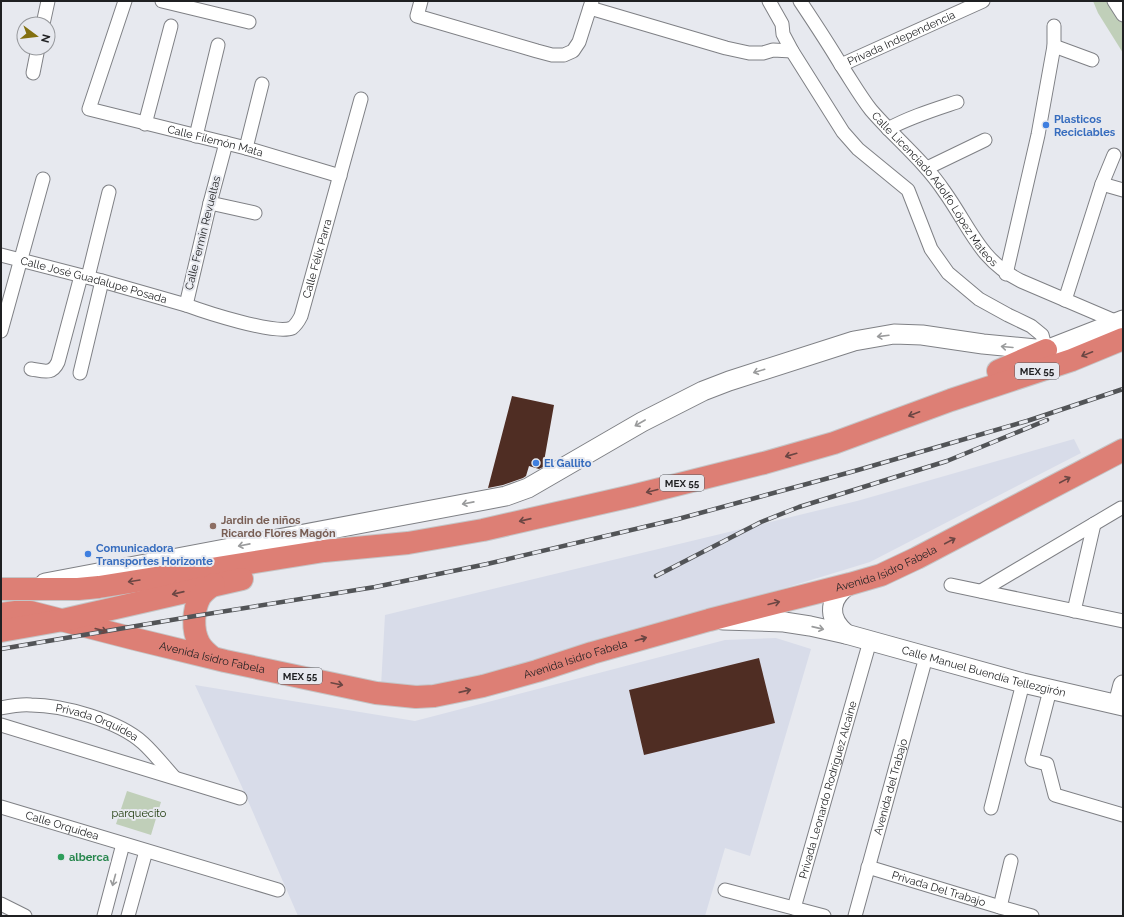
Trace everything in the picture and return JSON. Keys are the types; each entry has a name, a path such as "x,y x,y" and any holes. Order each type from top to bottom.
{"highway":[{"name":"MEX 55","path":"5,589 99,587 324,552 408,543 483,530 632,496 764,463 834,443 951,400 1072,360 1121,327"},
{"path":"951,400 998,370 1046,350"},
{"name":"Avenida Isidro Fabela","path":"1,614 30,612 135,640 376,693 403,696 434,696 483,686 709,620 881,575 917,558 1123,450"},
{"path":"1,631 63,620 214,584 364,555 408,543"},
{"path":"212,657 202,648 198,641 194,623 200,597 214,584"}],"main road":[{"name":"MEX 55","path":"5,589 506,496 528,488 674,404 703,391 728,381 854,341 894,334 922,335 983,344 1046,350 1121,327"},
{"path":"846,634 841,630 833,618 833,604 842,589 850,584"},
{"name":"Calle Manuel Buendía Tellezgirón","path":"709,620 784,622 810,626 846,634 1050,690 1121,705"},
{"path":"1121,705 1123,685"}],"street":[{"path":"45,16 48,1"},
{"name":"Calle Filemón Mata","path":"125,1 89,109 246,148 340,176"},
{"path":"162,1 249,22"},
{"path":"421,1 417,16 552,55 564,55 574,51 591,5 726,48 749,53 762,53 773,50 792,51"},
{"name":"Calle Licenciado Adolfo López Mateos","path":"769,1 782,24 783,34 792,51 843,132 858,149 908,190 931,249 948,273 979,299 1031,326 1042,335 1046,350"},
{"name":"Calle Licenciado Adolfo López Mateos","path":"800,1 857,92 888,129 927,168 945,191 970,233 989,258 1006,274 1121,327"},
{"name":"Privada Independencia","path":"841,65 983,1"},
{"path":"1114,1 1123,15"},
{"path":"145,124 149,114 171,26"},
{"path":"1006,274 1038,135 1054,46 1054,26"},
{"path":"196,136 218,45"},
{"path":"1054,46 1092,60"},
{"path":"33,73 36,56"},
{"path":"246,148 262,84"},
{"name":"Calle Félix Parra","path":"203,311 284,330 293,327 301,316 362,100"},
{"path":"888,129 929,111 957,102"},
{"path":"927,168 985,140"},
{"name":"Calle Fermín Revueltas","path":"203,311 186,306 210,202 226,143"},
{"path":"1065,300 1102,184 1114,155"},
{"path":"1,331 43,179"},
{"path":"1102,184 1123,190"},
{"path":"31,369 50,372 55,368 58,362 109,192"},
{"path":"210,202 255,213"},
{"name":"Calle José Guadalupe Posada","path":"1,255 84,276 186,306"},
{"path":"80,373 102,281"},
{"path":"981,591 1122,508"},
{"path":"1074,611 1094,524"},
{"path":"951,585 1123,621"},
{"name":"Privada Leonardo Rodríguez Alcaine","path":"794,908 870,641"},
{"name":"Avenida del Trabajo","path":"856,916 868,867 926,657"},
{"path":"991,808 1023,683"},
{"path":"1050,690 1032,760 1047,764 1055,795 1123,815"},
{"name":"Privada Orquídea","path":"1,708 30,704 63,709 105,721 129,733 142,743 175,778"},
{"name":"Privada Orquídea","path":"1,725 240,798"},
{"name":"Calle Orquidea","path":"1,806 123,844"},
{"path":"104,916 123,844 278,890"},
{"path":"128,916 146,850"},
{"path":"1000,907 1011,861"},
{"name":"Privada Del Trabajo","path":"868,867 1032,916"},
{"path":"725,890 824,916"},
{"path":"1,904 25,916"}],"shaded area":[{"path":"1074,439 1081,453 870,562 449,691 381,686 385,615 857,501"},
{"path":"776,638 811,649 750,856 725,848 705,916 298,916 242,787 195,685 415,721 725,640"}],"green space":[{"path":"1093,1 1123,1 1123,53 1098,13"},
{"name":"parquecito","path":"127,791 161,802 151,835 116,824"}],"building":[{"path":"512,396 554,405 543,467 539,469 529,466 526,476 523,478 503,485 488,488"},
{"path":"759,658 775,723 644,755 629,690"}],"railway":[{"path":"1,649 375,587 487,564 678,519 851,472 1027,421 1123,389"},
{"path":"656,576 761,522 799,507 947,461 1047,420"}],"place":[{"name":"Plasticos Reciclables","path":"1046,125"},
{"name":"El Gallito","path":"536,463"},
{"name":"Jardin de niños Ricardo Flores Magón","path":"213,526"},
{"name":"Comunicadora Transportes Horizonte","path":"88,554"},
{"name":"alberca","path":"61,857"}]}
